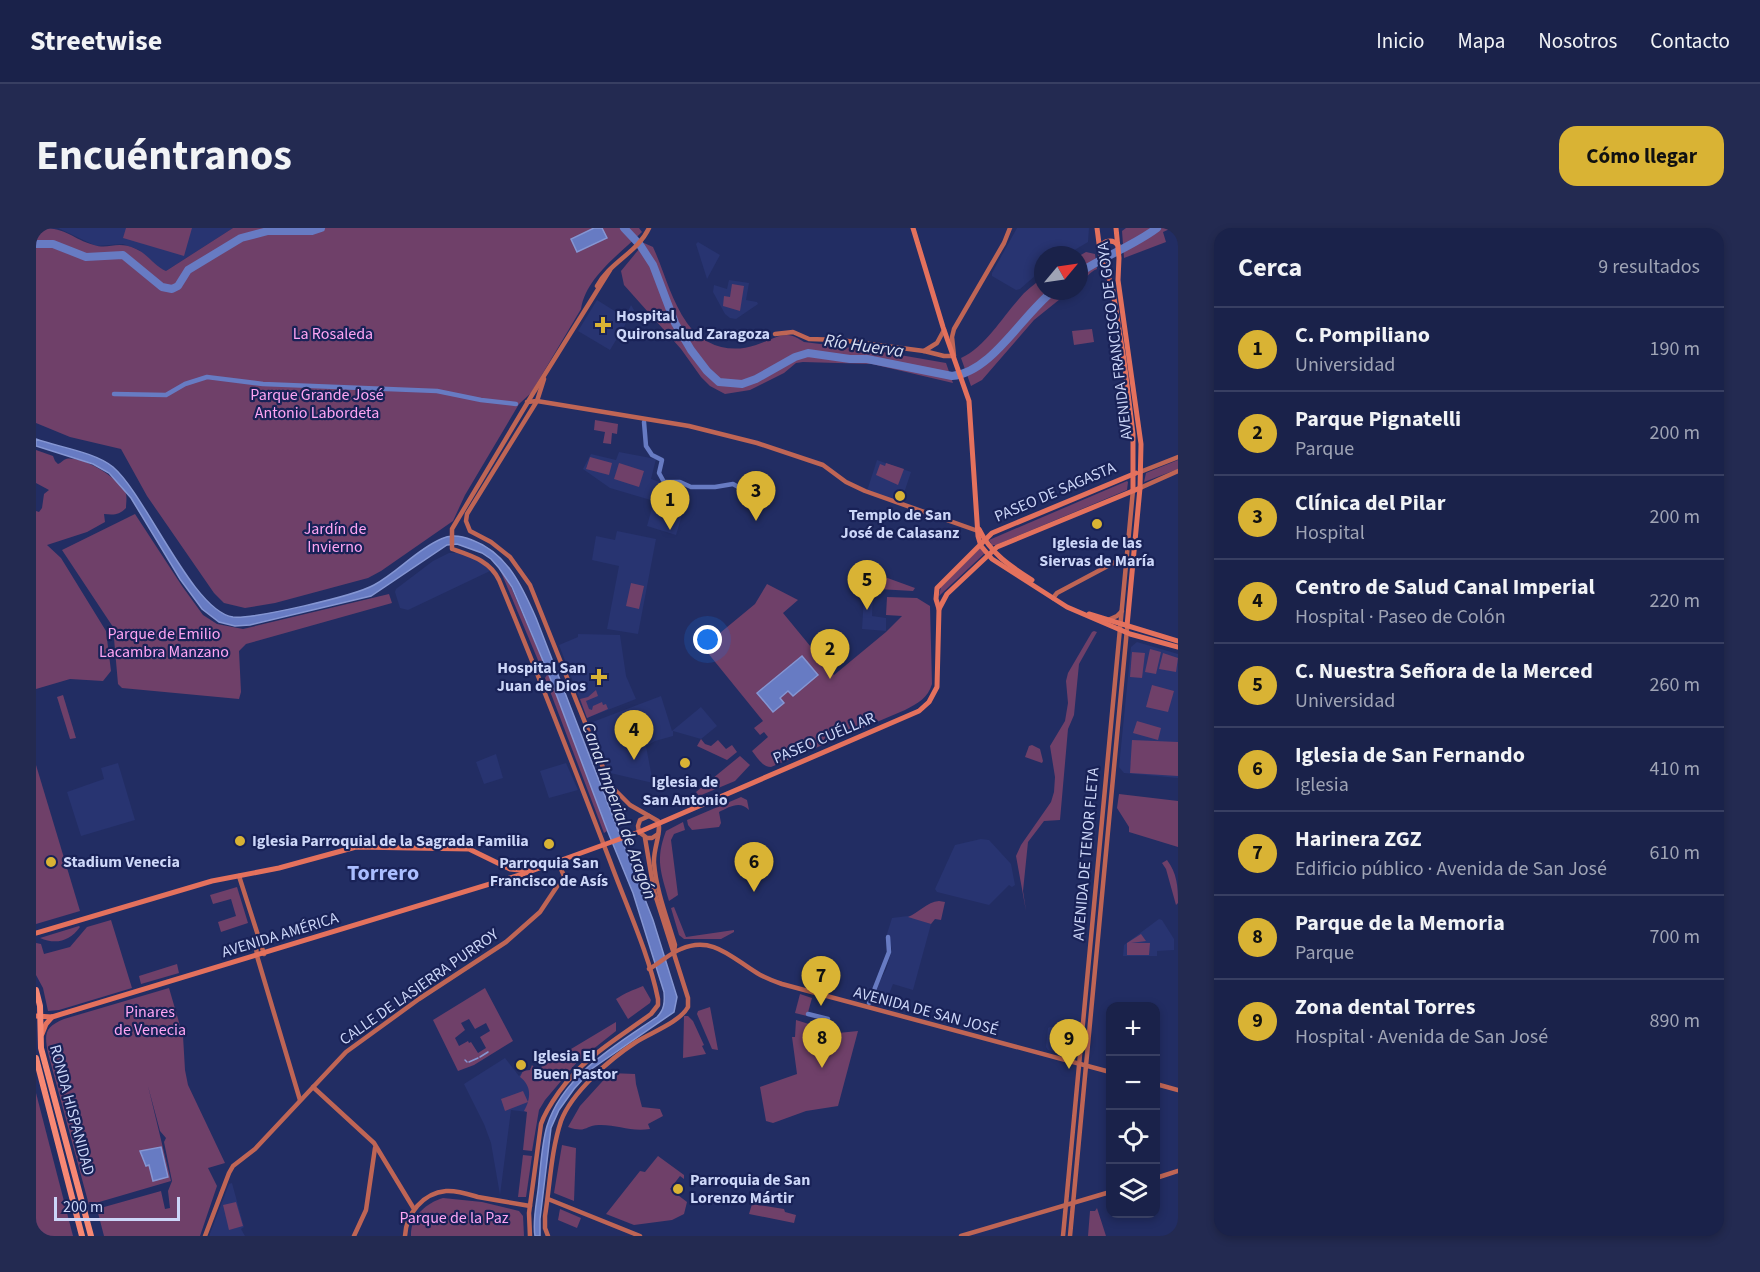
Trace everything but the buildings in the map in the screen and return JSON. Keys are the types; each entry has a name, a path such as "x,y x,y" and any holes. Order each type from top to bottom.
{"highway":[{"name":"RONDA HISPANIDAD","path":"36,990 41,1048 91,1236"},
{"name":"RONDA HISPANIDAD","path":"36,1058 82,1236"}],"main road":[{"path":"913,228 944,330 966,392 978,530 982,542 990,552 1072,610 1178,647"},
{"path":"955,358 952,340 954,329 1004,243 1010,228"},
{"name":"AVENIDA FRANCISCO DE GOYA","path":"1097,228 1104,265 1113,286 1137,473"},
{"name":"AVENIDA FRANCISCO DE GOYA","path":"1116,228 1118,280 1140,434 1136,489"},
{"path":"530,1236 530,1206 541,1124 545,1114 577,1069 590,1057 649,1016 657,1007 658,996 651,968 607,844 497,576 486,563 452,548 452,529 602,278 642,238 647,229"},
{"path":"1099,246 1108,241 1114,241 1118,245"},
{"path":"1104,265 1119,260"},
{"path":"941,355 937,350 937,343 944,330"},
{"path":"775,334 793,332 808,339 924,351 955,358"},
{"path":"924,351 937,343"},
{"path":"546,373 537,401 467,514 466,522 472,532 505,552 525,577 534,593 607,780 624,800 656,818 659,823 660,828 654,851 655,869 675,945 674,952 651,968"},
{"path":"527,402 537,401 689,426 757,443 823,465 848,484 865,491 978,530"},
{"name":"PASEO DE SAGASTA","path":"936,599 938,588 992,533 1178,457"},
{"name":"PASEO DE SAGASTA","path":"944,598 990,552 1002,544 1178,471"},
{"name":"AVENIDA DE TENOR FLETA","path":"1124,628 1122,611 1136,489"},
{"name":"AVENIDA DE TENOR FLETA","path":"1070,1236 1083,1064 1136,489"},
{"path":"1054,597 1119,560 1127,559"},
{"path":"1054,597 1081,611 1124,628 1178,641"},
{"name":"PASEO CUÉLLAR","path":"939,609 944,598"},
{"name":"PASEO CUÉLLAR","path":"624,837 923,709 932,700 937,687 939,609 936,599"},
{"path":"1108,620 1122,611"},
{"path":"548,1236 544,1222 560,1127 564,1116 577,1096 613,1059 679,1017 688,1008 688,998 654,891 645,838 639,832 640,820 649,816"},
{"path":"645,838 652,838 658,834"},
{"name":"AVENIDA AMÉRICA","path":"38,1017 52,1017 505,880 624,837"},
{"path":"36,933 212,881 279,868 356,847 469,849 507,867 518,871 528,871"},
{"name":"CALLE DE LASIERRA PURROY","path":"205,1236 233,1166 255,1149 347,1050 419,999 493,952 533,920 543,910 564,876 558,862"},
{"path":"505,880 510,875 507,867"},
{"path":"239,876 264,954"},
{"path":"258,935 255,949 300,1100"},
{"name":"AVENIDA DE SAN JOSÉ","path":"674,952 690,946 706,944 722,949 764,978 782,984 1106,1071"},
{"path":"41,1048 43,1030 52,1017"},
{"name":"AVENIDA DE TENOR FLETA","path":"1063,1236 1083,1064"},
{"path":"1160,1085 1178,1089"},
{"path":"313,1087 375,1145 414,1209"},
{"path":"354,1236 366,1210 375,1145"},
{"path":"1160,1177 1178,1172"},
{"path":"405,1236 406,1222 414,1209 430,1197 447,1191 530,1206"},
{"path":"961,1236 1106,1193"},
{"path":"548,1199 640,1236"}],"shaded area":[{"path":"58,228 233,228 166,271 158,268 139,250 123,244 96,246"},
{"path":"594,228 602,228 607,238 577,252 571,239"},
{"path":"1017,228 1089,228 1088,242 1081,246 1034,246 1034,277 1020,289 1016,290 992,276"},
{"path":"698,242 720,255 707,279 696,244"},
{"path":"729,280 749,283 746,300 758,304 736,319 725,314 713,292 714,285 727,289"},
{"name":"Hospital Quironsalud Zaragoza","path":"597,300 621,315 627,314 631,305 634,310 610,350 578,331"},
{"name":"Canal Imperial de Aragón","path":"36,439 96,457 113,467 126,481 186,575 202,595 218,610 233,617 282,611 363,590 383,580 432,544 449,536 464,537 495,553 519,583 536,618 653,920 677,997 674,1012 593,1068 559,1110 551,1128 540,1236 535,1236 534,1229 544,1139 555,1108 565,1091 578,1076 608,1050 657,1017 663,1009 664,992 633,893 549,675 512,587 499,568 482,553 457,544 447,545 371,596 250,625 235,626 219,622 202,609 180,579 131,498 109,473 93,464 36,446"},
{"path":"619,452 656,459 651,479 689,492 676,535 647,526 654,501 610,488 583,469 591,454 616,460"},
{"path":"877,460 911,472 901,502 867,491"},
{"path":"617,531 656,539 638,634 607,629 619,566 592,560 596,536 615,540"},
{"path":"449,553 457,553 480,561 490,571 408,610 400,608 396,589 433,561"},
{"path":"864,597 873,597 872,616 886,618 886,631 862,629"},
{"name":"Hospital San Juan de Dios","path":"578,634 620,635 626,676 636,699 587,718 559,645 578,637"},
{"path":"1137,642 1178,654 1178,778 1124,773 1119,767 1131,647"},
{"path":"802,656 818,675 793,696 788,691 780,698 784,703 773,712 757,693"},
{"path":"661,696 672,731 701,707 717,726 701,739 673,731 673,736 646,746 653,783 606,772 605,758 590,723"},
{"path":"496,754 503,778 484,784 476,762"},
{"path":"118,763 135,820 81,836 67,792 104,779 101,768"},
{"path":"566,763 578,790 549,798 540,771"},
{"path":"981,839 989,840 1011,864 1015,885 1012,887 1009,885 989,905 937,892 935,889 955,845"},
{"path":"908,916 931,924 913,990 893,984 884,1007 871,1004 892,950 889,938 886,937 892,918"},
{"path":"1159,919 1174,939 1174,950 1157,951 1157,956 1123,956 1124,945"},
{"path":"1050,1027 1074,1029 1076,1032 1074,1054 1071,1056 1048,1050 1046,1047"},
{"path":"505,1058 519,1076 523,1071 530,1070 532,1065 541,1080 527,1112 511,1110 500,1195 491,1143 464,1084"},
{"path":"161,1147 168,1177 153,1181 149,1165 146,1166 140,1151"},
{"path":"232,1183 244,1227 241,1229 245,1236 209,1236 229,1184"}],"green space":[{"path":"126,228 192,228 184,256 123,238"},
{"name":"Parque Grande José Antonio Labordeta","path":"233,228 639,228 642,232 597,276 584,297 581,309 531,393 519,404 465,495 453,521 368,578 275,603 245,608 224,603 214,593 147,496 121,449 70,437 36,423 36,249 38,229 58,230 99,246 129,246 140,251 166,271"},
{"path":"1126,228 1172,228 1163,232 1166,242 1124,258 1122,231"},
{"path":"644,243 653,247 681,314 693,331 709,342 736,349 790,335 804,342 946,363 953,383 872,364 803,362 796,363 784,373 750,390 725,394 710,386 701,377 681,349 624,285 621,271"},
{"path":"1088,252 1095,254 1097,269 1088,275"},
{"path":"732,284 744,286 740,311 723,306 724,296 730,297"},
{"path":"1033,285 1034,300 1059,300 1034,320 982,380 971,386 961,358 985,340"},
{"path":"1092,329 1094,342 1074,345 1072,331"},
{"path":"595,420 618,424 617,434 612,433 611,444 603,443 605,432 594,430"},
{"path":"36,450 53,456 58,464 66,459 73,459 91,464 109,475 126,494 126,508 121,512 104,514 105,522 87,532 47,545 61,558 106,631 111,671 103,681 70,679 36,689 36,511 39,512 42,508 44,494 49,490 36,483"},
{"path":"590,457 612,463 609,475 586,469"},
{"path":"1178,460 1178,469 1144,482 1146,473"},
{"path":"619,463 644,471 639,487 614,479"},
{"path":"886,463 904,469 898,485 876,475 880,464 885,466"},
{"path":"1127,481 1127,490 996,545 992,545 989,540"},
{"name":"Parque de Emilio Lacambra Manzano","path":"135,514 203,615 217,624 243,629 389,594 392,603 246,644 239,651 241,692 239,699 122,688 118,684 113,627 62,550"},
{"path":"982,546 986,552 939,596 941,587"},
{"path":"501,572 511,587 545,666 540,665"},
{"path":"882,576 915,588 913,591 878,589"},
{"path":"631,583 644,586 639,609 626,606"},
{"path":"767,584 798,600 783,613 834,675 902,616 886,615 887,597 917,598 930,606 932,684 928,693 905,710 771,767 765,765 752,751 768,737 764,732 760,735 754,728 763,721 703,647 755,604"},
{"path":"1094,631 1097,632 1079,664 1074,715 1068,729 1060,820 1044,821 1028,842 1023,891 1026,911 1016,856 1051,802 1055,777 1050,746 1065,721 1068,703 1066,681 1068,673"},
{"path":"1150,649 1161,652 1156,674 1145,672"},
{"path":"1132,652 1145,653 1142,678 1130,677"},
{"path":"1163,653 1178,658 1176,672 1159,669"},
{"path":"548,673 603,817 607,831 604,833 545,678"},
{"path":"1152,685 1174,691 1168,712 1146,707"},
{"path":"596,690 598,696 586,701 589,709 592,710 593,706 602,702 608,709 587,718 580,699 588,697"},
{"path":"63,695 76,738 70,739 57,697"},
{"path":"1137,721 1161,728 1158,740 1133,733"},
{"path":"701,739 705,744 711,746 718,740 726,749 732,745 737,752 727,760 697,746"},
{"path":"1132,740 1178,742 1178,776 1130,773"},
{"path":"1029,746 1040,749 1042,763 1025,757"},
{"path":"740,756 750,765 735,781 699,796 696,792"},
{"name":"Stadium Venecia","path":"36,765 80,911 36,924"},
{"path":"1119,794 1178,801 1178,847 1129,832 1129,827 1117,808"},
{"path":"741,797 747,800 749,810 738,805 719,812 721,823 719,827 692,830 688,825 687,820"},
{"path":"683,822 685,830 674,834 671,840 678,895 669,901 662,874 661,850 666,831"},
{"path":"1167,860 1176,880 1178,903 1176,905 1166,869 1162,863"},
{"path":"237,887 248,923 221,932 218,922 236,916 231,899 213,904 210,895"},
{"path":"945,902 941,920 935,919 931,924 908,917 930,903"},
{"path":"674,907 686,937 734,930 734,932 721,939 684,939 679,935 671,908"},
{"name":"Pinares de Venecia","path":"111,920 132,988 59,1010 48,1011 43,988 36,975 36,943 41,944 44,954 70,947 87,927"},
{"path":"79,926 72,936 62,940 52,941 40,938"},
{"path":"1141,934 1146,941 1131,943 1150,943 1149,955 1127,955 1127,943"},
{"path":"177,964 179,973 141,984 139,976"},
{"path":"643,986 651,1000 650,1003 628,1019 616,999"},
{"path":"169,988 183,1036 188,1085 225,1163 208,1168 217,1186 200,1236 104,1236 97,1209 161,1191 165,1209 170,1208 168,1191 172,1181 164,1142 166,1138 160,1131 148,1086 171,1181 89,1205 48,1053 47,1032 53,1025 64,1019"},
{"path":"485,988 513,1041 474,1065 458,1071 433,1020","holes":["469,1019 475,1029 486,1023 490,1031 480,1037 486,1048 478,1053 471,1042 468,1041 459,1046 455,1038 465,1030 461,1023"]},
{"path":"800,994 812,998 807,1016 795,1013"},
{"path":"710,1007 718,1050 712,1049 697,1014 698,1011"},
{"path":"684,1016 688,1016 693,1021 706,1054 683,1058"},
{"path":"796,1020 838,1033 858,1031 838,1106 806,1111 773,1123 766,1121 760,1087 797,1074 792,1037 795,1037"},
{"path":"616,1022 616,1031 578,1061 545,1100 539,1110 532,1151 523,1150 527,1112 524,1111 529,1093 527,1084 520,1077 523,1071 530,1070 532,1065 536,1070"},
{"path":"610,1073 635,1074 642,1107 660,1109 663,1116 648,1124 650,1129 637,1130 601,1125 579,1130 568,1127 580,1106"},
{"path":"523,1091 528,1102 505,1111 501,1099"},
{"path":"36,1093 73,1236 36,1236"},
{"path":"562,1145 576,1148 574,1201 554,1193"},
{"path":"523,1155 532,1156 526,1197 518,1197"},
{"path":"658,1156 684,1175 684,1179 680,1176 670,1189 687,1202 684,1214 672,1220 634,1225 606,1214 640,1171 645,1172"},
{"name":"Parque de la Paz","path":"443,1198 482,1202 519,1211 523,1216 524,1236 411,1236 413,1223 420,1212 431,1203"},
{"path":"236,1202 243,1226 229,1230 223,1205"},
{"path":"752,1204 784,1209 785,1212 796,1215 794,1223 749,1214"},
{"path":"1097,1208 1106,1236 1088,1236 1090,1211 1095,1211"},
{"path":"560,1209 581,1218 577,1228 558,1220"}],"waterway":[{"name":"Río Huerva","path":"36,244 53,244 86,257 123,255 162,287 172,289 178,286 188,270 241,238 268,231 312,231 321,228"},
{"name":"Río Huerva","path":"624,228 640,245 653,265 675,323 691,350 719,382 742,384 756,379 795,357 808,353 867,359 952,376 967,372 993,354 1042,300"},
{"name":"Río Huerva","path":"1088,267 1157,228"},
{"path":"114,394 166,395 185,384 207,377 263,384 437,391 516,404"},
{"path":"644,422 646,446 652,455 662,460 659,473 664,482 680,482 691,487 733,484 749,493"},
{"path":"869,1003 889,952 888,937"},
{"path":"808,1014 828,1019"},
{"path":"480,1057 488,1052"},
{"path":"469,1062 478,1058"}],"railway":[{"path":"1105,246 1108,262"}],"place":[{"name":"Hospital Quironsalud Zaragoza","path":"603,325"},
{"name":"Templo de San José de Calasanz","path":"900,496"},
{"name":"Clínica del Pilar","path":"756,521"},
{"name":"Iglesia de las Siervas de María","path":"1097,524"},
{"name":"C. Pompiliano","path":"670,530"},
{"name":"C. Nuestra Señora de la Merced","path":"867,610"},
{"name":"Hospital San Juan de Dios","path":"599,677"},
{"name":"Parque Pignatelli","path":"830,679"},
{"name":"Centro de Salud Canal Imperial","path":"634,760"},
{"name":"Iglesia de San Antonio","path":"685,763"},
{"name":"Iglesia Parroquial de la Sagrada Familia","path":"240,841"},
{"name":"Parroquia San Francisco de Asís","path":"549,844"},
{"name":"Stadium Venecia","path":"51,862"},
{"name":"Iglesia de San Fernando","path":"754,892"},
{"name":"Harinera ZGZ","path":"821,1006"},
{"name":"Iglesia El Buen Pastor","path":"521,1065"},
{"name":"Parque de la Memoria","path":"822,1068"},
{"name":"Zona dental Torres","path":"1069,1069"},
{"name":"Parroquia de San Lorenzo Mártir","path":"678,1189"}],"district":[{"name":"Torrero","path":"383,873"}],"park label":[{"name":"La Rosaleda","path":"333,334"},
{"name":"Jardín de Invierno","path":"335,538"}]}
